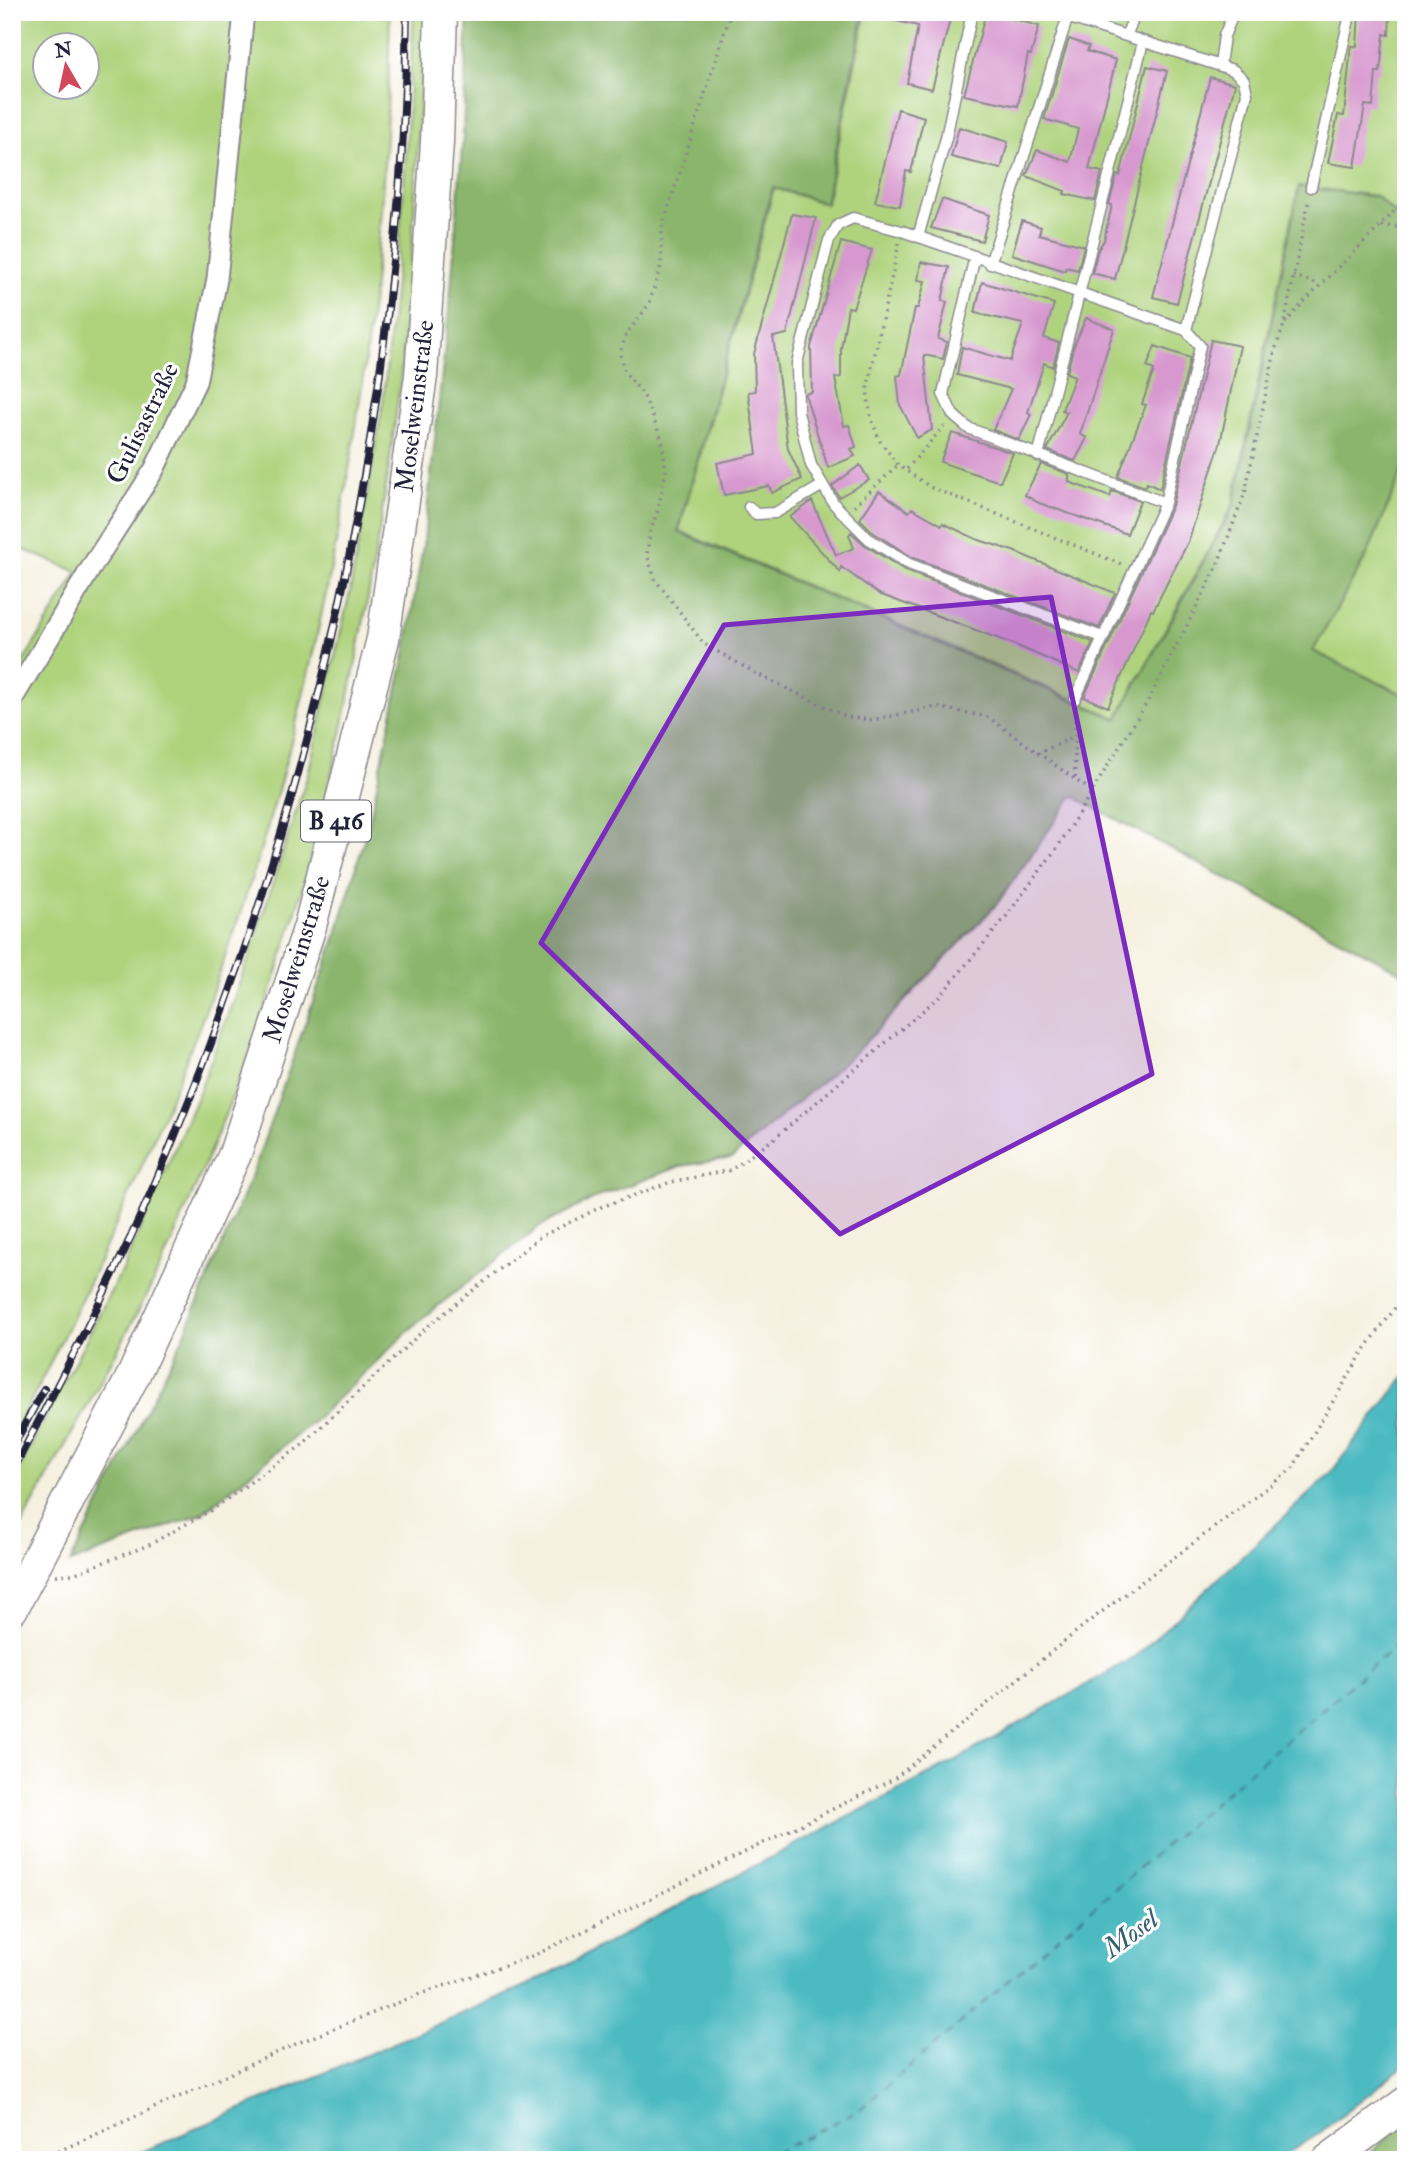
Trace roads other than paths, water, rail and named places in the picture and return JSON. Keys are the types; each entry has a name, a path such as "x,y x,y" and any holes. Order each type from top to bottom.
{"main road":[{"name":"Moselweinstraße","path":"12,1608 133,1376 235,1154 310,926 383,639 413,432 421,376 436,156 441,12"},
{"path":"1329,2160 1406,2103"}],"street":[{"name":"Gulisastraße","path":"12,700 93,564 154,470 196,382 217,279 244,12"}],"lane":[{"path":"918,237 946,138 972,12"},
{"path":"1051,12 1220,65 1233,70 1244,80 1247,94 1186,330"},
{"path":"1126,36 1136,12"},
{"path":"1220,65 1224,36 1234,12"},
{"path":"1311,187 1349,19 1347,12"},
{"path":"990,264 1067,19"},
{"path":"1038,456 1143,42"},
{"path":"1075,699 1165,503 1200,346 1186,330 990,264 975,256 902,231 853,218 838,225 829,240 797,363 798,412 811,465 823,485 845,515 869,539 909,564 1102,637"},
{"path":"975,256 943,394 953,415 968,428 1165,503"},
{"path":"749,507 756,514 775,513 823,485"}],"water":[{"name":"Mosel","path":"1406,1375 1406,2064 1317,2135 1276,2160 123,2160 528,1985 951,1763 1136,1656 1329,1475"}],"railway":[{"path":"12,1472 104,1293 155,1183 211,1044 260,902 302,757 338,610 366,462 388,312 401,162 407,12"},
{"path":"12,1448 44,1389"}]}
